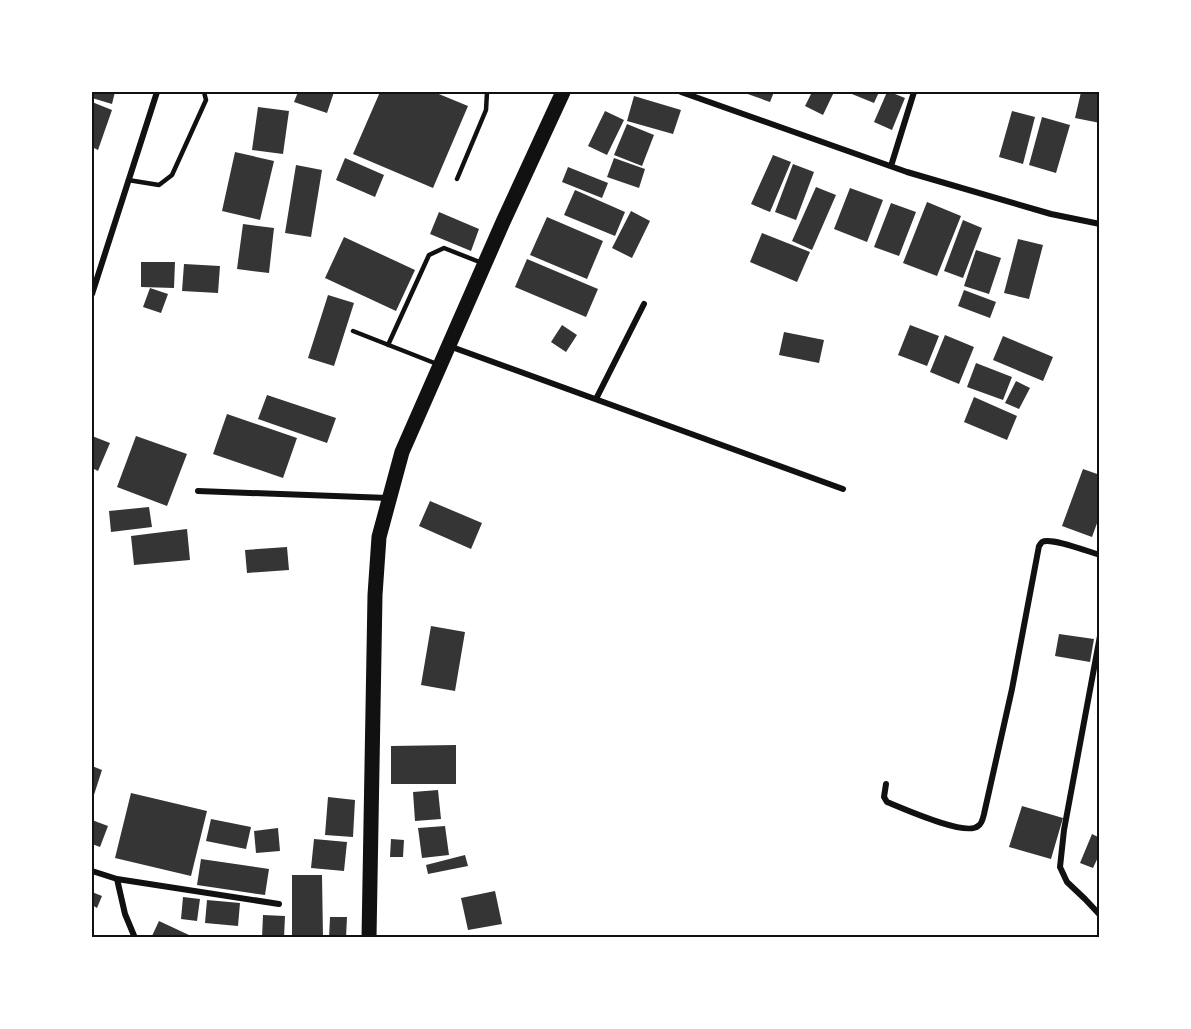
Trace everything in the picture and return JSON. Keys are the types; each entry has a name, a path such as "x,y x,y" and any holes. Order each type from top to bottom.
{"main road":[{"path":"369,938 375,595 379,537 402,452 484,264 563,92"}],"street":[{"path":"92,294 158,92"},
{"path":"681,92 927,178 1051,214 1100,224"},
{"path":"891,166 914,92"},
{"path":"596,399 645,304"},
{"path":"448,345 843,489"},
{"path":"198,491 388,498"},
{"path":"886,784 884,797 887,802 944,824 964,829 975,828 981,824 1012,689 1039,546 1044,541 1056,542 1100,555"},
{"path":"1100,636 1064,830 1060,867 1067,882 1100,915"},
{"path":"92,871 117,879 279,903"},
{"path":"117,879 135,938"}],"lane":[{"path":"128,180 159,185 172,175 206,100 204,92"},
{"path":"457,179 486,110 488,92"},
{"path":"388,345 429,255 444,248 484,264"},
{"path":"353,332 440,365"}],"building":[{"path":"92,92 115,92 112,104 92,98"},
{"path":"298,92 334,92 327,113 294,102"},
{"path":"380,92 434,92 468,106 433,188 353,154"},
{"path":"742,92 774,92 770,102"},
{"path":"812,92 834,92 823,115 805,106"},
{"path":"847,92 879,92 874,103"},
{"path":"887,92 905,98 892,130 874,122"},
{"path":"1081,92 1100,92 1100,123 1075,118"},
{"path":"634,96 681,110 673,134 627,121"},
{"path":"92,102 112,110 98,150 92,147"},
{"path":"258,107 289,111 283,154 252,150"},
{"path":"605,111 624,120 607,155 588,146"},
{"path":"1012,111 1035,117 1023,164 999,157"},
{"path":"1042,117 1070,125 1056,173 1029,165"},
{"path":"627,124 654,135 642,166 614,155"},
{"path":"235,152 274,161 260,220 222,211"},
{"path":"773,155 791,162 770,212 751,204"},
{"path":"345,158 384,175 375,197 336,180"},
{"path":"614,158 645,169 639,188 607,177"},
{"path":"793,164 814,172 796,220 775,212"},
{"path":"296,165 322,170 311,237 285,233"},
{"path":"568,167 608,183 602,198 562,182"},
{"path":"816,187 836,195 812,250 792,241"},
{"path":"850,188 883,200 867,242 834,229"},
{"path":"575,190 625,212 615,236 564,215"},
{"path":"927,202 961,216 937,276 903,263"},
{"path":"891,203 916,212 899,256 874,247"},
{"path":"631,211 650,221 632,258 612,248"},
{"path":"439,212 479,229 471,251 430,234"},
{"path":"547,217 603,241 587,279 530,255"},
{"path":"963,220 982,228 963,278 944,271"},
{"path":"243,224 274,228 269,273 237,269"},
{"path":"762,233 810,252 797,282 750,262"},
{"path":"344,237 415,270 396,311 325,278"},
{"path":"1018,239 1043,245 1029,299 1004,293"},
{"path":"976,250 1001,258 989,294 964,286"},
{"path":"527,259 598,289 586,317 515,287"},
{"path":"141,262 175,262 174,288 141,287"},
{"path":"184,264 220,266 218,293 182,291"},
{"path":"150,288 168,294 161,313 143,307"},
{"path":"964,290 996,302 990,318 958,306"},
{"path":"328,295 354,303 334,366 308,358"},
{"path":"562,325 577,335 566,352 551,342"},
{"path":"910,325 939,336 927,366 898,355"},
{"path":"784,332 824,340 819,363 779,355"},
{"path":"945,335 974,347 959,384 930,372"},
{"path":"1003,336 1053,357 1043,381 993,360"},
{"path":"976,363 1012,377 1003,400 967,387"},
{"path":"1016,381 1030,388 1019,409 1005,403"},
{"path":"267,395 336,418 327,443 258,419"},
{"path":"974,397 1017,416 1007,440 964,422"},
{"path":"227,414 297,438 283,478 213,454"},
{"path":"92,436 110,443 98,471 92,468"},
{"path":"136,436 187,454 167,506 117,487"},
{"path":"1083,469 1100,475 1100,515 1092,537 1062,526"},
{"path":"430,501 482,523 471,549 419,526"},
{"path":"149,507 152,527 111,532 109,511"},
{"path":"187,529 190,560 134,565 131,536"},
{"path":"287,547 289,570 247,573 245,550"},
{"path":"431,626 465,632 455,691 421,685"},
{"path":"1059,634 1094,639 1090,662 1055,656"},
{"path":"456,745 456,784 391,784 391,746"},
{"path":"92,766 102,770 92,801"},
{"path":"438,790 441,819 415,821 413,792"},
{"path":"131,793 207,811 191,876 115,858"},
{"path":"328,797 355,800 353,837 325,835"},
{"path":"1022,806 1063,818 1051,859 1009,847"},
{"path":"211,819 251,827 246,849 206,841"},
{"path":"92,820 108,826 100,847 92,844"},
{"path":"445,826 449,855 422,858 418,828"},
{"path":"278,828 280,851 256,853 254,831"},
{"path":"1092,834 1100,838 1100,853 1093,868 1080,863"},
{"path":"314,839 347,842 344,871 311,868"},
{"path":"391,839 404,840 403,857 390,857"},
{"path":"465,855 468,866 428,874 426,865"},
{"path":"201,859 269,869 265,895 197,885"},
{"path":"292,875 322,875 323,938 292,938"},
{"path":"495,891 502,924 468,930 461,898"},
{"path":"92,892 102,896 97,908 92,905"},
{"path":"183,897 200,899 197,921 181,919"},
{"path":"207,900 240,903 238,926 205,923"},
{"path":"263,915 285,916 284,938 262,938"},
{"path":"330,917 347,917 346,938 329,938"},
{"path":"159,921 189,935 187,938 151,938"}]}
